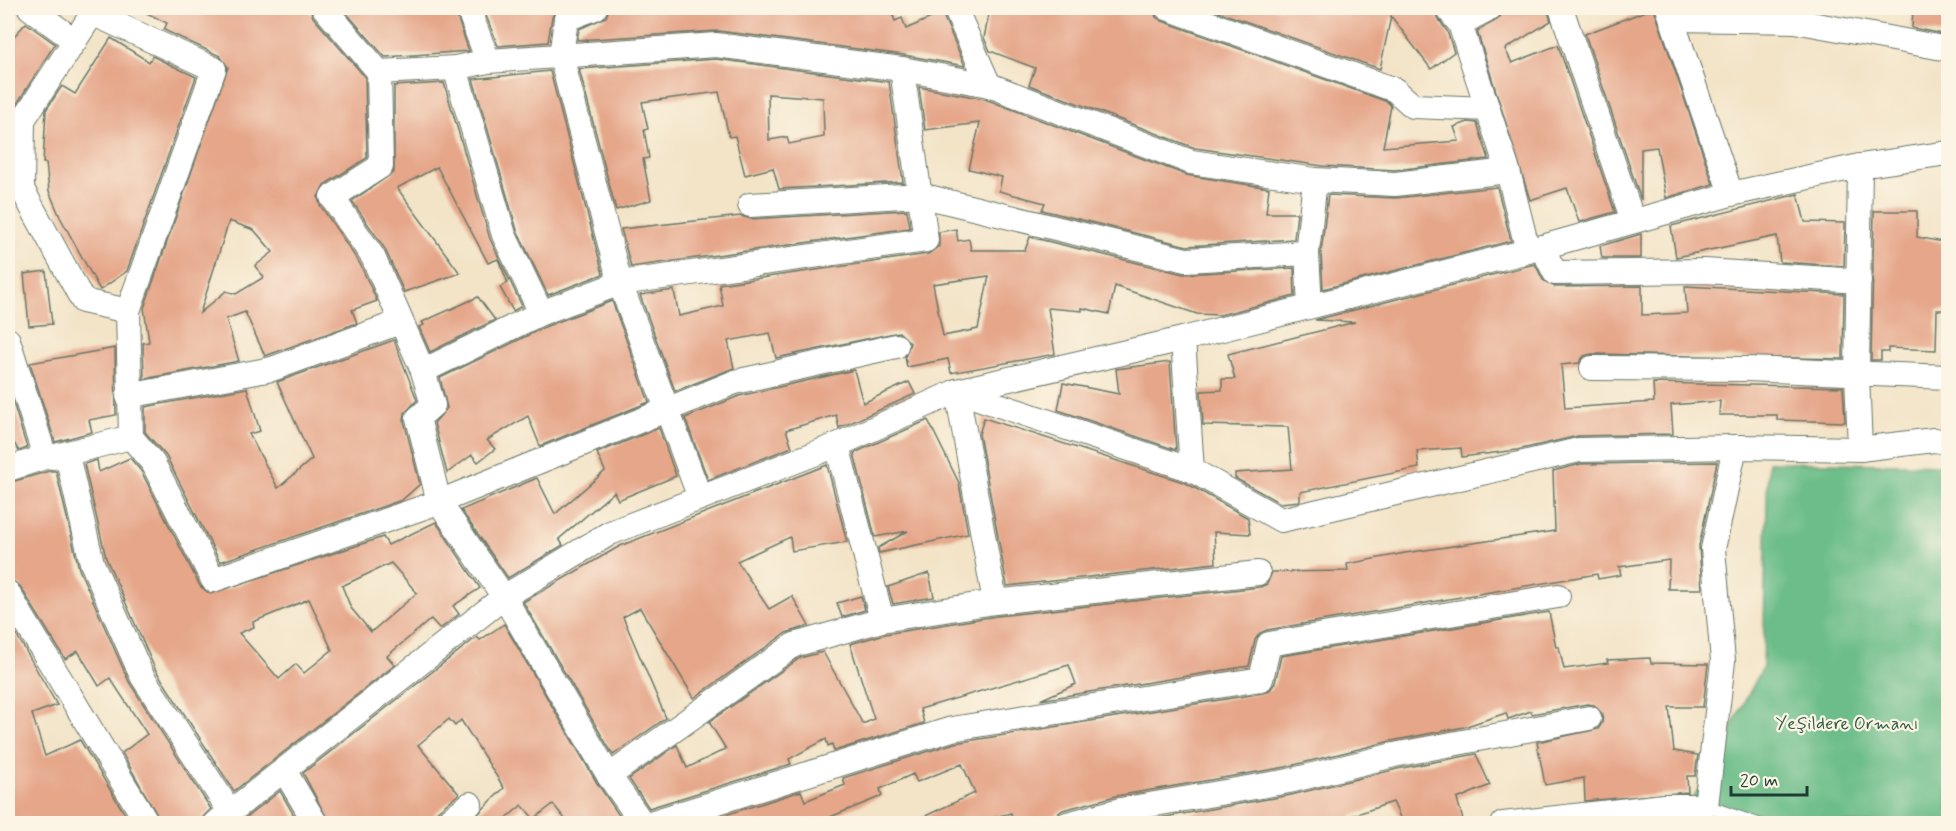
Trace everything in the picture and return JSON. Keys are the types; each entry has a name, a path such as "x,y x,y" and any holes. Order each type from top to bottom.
{"street":[{"path":"30,8 75,41"},
{"path":"324,8 379,72 381,166 332,197 373,257 423,371 433,405 418,418 439,502 504,597 609,776 645,824 952,729 1261,679 1269,644 1558,596"},
{"path":"468,8 488,61"},
{"path":"595,8 566,18 561,56 620,283 700,498"},
{"path":"955,8 989,85"},
{"path":"1167,8 1395,90 1413,105 1488,109"},
{"path":"1490,8 1454,16 1535,249 1555,273 1705,271 1858,281"},
{"path":"1561,8 1633,221"},
{"path":"128,311 83,301 15,186 23,120 94,10 214,69 128,311 128,396 131,437 153,463 213,580 439,502 666,408 735,382 896,346"},
{"path":"1731,194 1670,13 1795,21 1948,49"},
{"path":"379,72 454,68 488,61 716,45 902,69 989,85 1191,162 1315,180 1395,184 1508,171"},
{"path":"454,68 504,235 542,313"},
{"path":"423,371 542,313 620,283 926,240 902,69"},
{"path":"8,340 56,456 92,563 142,676 223,818 504,597 610,533 837,445 957,391 1183,339 1535,249 1731,194 1860,166 1948,153"},
{"path":"1860,166 1857,375 1860,449"},
{"path":"1310,306 1307,253 1315,180"},
{"path":"750,205 920,195 1186,260 1307,253"},
{"path":"128,396 272,369 400,322"},
{"path":"1183,339 1192,470"},
{"path":"1592,368 1746,369 1948,377"},
{"path":"957,391 1192,470 1281,520 1579,450 1735,447 1860,449 1934,440 1948,442"},
{"path":"957,391 995,602"},
{"path":"8,469 131,437"},
{"path":"837,445 882,620"},
{"path":"1506,823 1663,815 1706,806 1723,661 1713,549 1735,447"},
{"path":"609,776 794,645 882,620 995,602 1258,573"},
{"path":"8,593 148,824"},
{"path":"1067,824 1120,810 1289,782 1394,755 1589,718"},
{"path":"284,770 316,824"},
{"path":"444,824 470,804"}],"lane":[{"path":"1706,806 1758,824"}],"green space":[{"name":"Yeşildere Ormanı","path":"1768,462 1948,465 1948,823 1680,824 1763,667"}],"building":[{"path":"137,8 310,8 313,17 365,77 367,158 324,185 318,197 320,205 360,264 377,301 352,310 357,323 265,356 245,312 226,319 239,361 144,379 143,343 149,342 144,308 228,67 220,56 164,30 167,23","holes":["229,221 254,230 273,252 255,266 264,277 236,294 226,291 200,313"]},
{"path":"342,8 454,8 469,51 385,57"},
{"path":"483,8 558,8 552,17 548,42 498,46"},
{"path":"609,8 890,8 895,21 902,18 906,29 942,13 965,66 904,55 718,31 577,40 579,29 606,17"},
{"path":"990,8 1153,8 1156,17 1162,21 1388,102 1391,106 1383,147 1459,141 1454,127 1468,122 1477,123 1489,159 1395,170 1323,166 1195,148 1029,85 1035,68 990,51 984,38"},
{"path":"1208,8 1431,8 1447,31 1454,52 1431,69 1391,16 1380,69"},
{"path":"1508,8 1547,8 1551,21 1505,49 1512,63 1558,45 1615,212 1579,222 1567,188 1530,200 1477,31 1497,20"},
{"path":"1654,8 1713,184 1666,198 1657,147 1641,149 1641,200 1585,34"},
{"path":"1913,8 1948,8 1948,35 1912,28"},
{"path":"26,23 55,44 8,118 8,43"},
{"path":"111,38 149,62 152,56 196,77 127,271 100,290 60,217 49,191 46,163 43,163 46,110 62,86 75,94"},
{"path":"716,59 889,82 903,182 779,189 773,168 745,175 735,136 729,137 719,92 642,102 648,129 644,130 649,158 643,159 651,200 616,210 579,69","holes":["768,94 823,98 824,137 789,144 787,137 769,140"]},
{"path":"550,71 603,274 548,295 517,230 473,79"},
{"path":"444,83 490,239 522,306 513,311 500,287 508,283 498,259 488,263 437,167 397,188 460,273 404,292 385,249 352,201 394,172 394,86"},
{"path":"919,87 985,99 1186,175 1269,188 1266,213 1297,213 1294,239 1187,246 1042,210 1045,203 999,191 1002,177 969,169 980,123 925,130"},
{"path":"1497,187 1511,241 1323,289 1321,253 1328,195 1396,198"},
{"path":"1798,194 1805,222 1845,223 1844,266 1780,262 1777,236 1676,257 1671,226"},
{"path":"907,210 910,228 631,267 621,229 741,216 751,219"},
{"path":"1874,211 1917,211 1917,237 1948,243 1948,310 1937,310 1936,350 1888,348 1888,352 1881,352 1881,360 1871,360"},
{"path":"956,229 958,241 969,239 971,250 1025,250 1030,237 1183,274 1294,268 1295,296 1220,315 1197,314 1115,286 1109,314 1082,308 1082,311 1048,308 1055,354 951,373 948,359 907,367 905,357 910,343 899,332 776,358 770,333 728,341 734,368 675,391 640,295 674,290 679,316 723,306 719,284 928,254 939,246 939,232","holes":["989,276 978,329 943,336 933,284"]},
{"path":"1641,234 1641,258 1602,258 1600,246"},
{"path":"1535,264 1543,280 1555,287 1642,286 1642,315 1687,313 1685,286 1844,294 1843,359 1592,354 1584,356 1579,363 1561,365 1565,408 1654,402 1653,383 1843,387 1845,422 1777,420 1777,415 1719,415 1720,401 1671,405 1673,434 1578,436 1517,450 1462,457 1461,448 1417,451 1419,468 1300,492 1300,501 1280,503 1235,478 1235,473 1292,469 1288,427 1203,425 1201,391 1222,390 1222,379 1235,379 1228,354 1355,322 1315,320"},
{"path":"46,271 52,324 29,326 24,274"},
{"path":"478,297 495,320 430,352 419,327 424,325 422,322"},
{"path":"612,301 649,402 540,446 528,416 487,440 495,449 478,462 472,455 447,473 434,423 447,408 440,378 547,326"},
{"path":"394,340 417,400 405,413 404,421 420,484 402,500 220,562 166,456 145,432 145,407 247,388 260,431 249,434 278,488 312,459 277,382"},
{"path":"115,348 116,415 89,420 92,432 55,442 30,363"},
{"path":"1170,362 1176,450 1058,410 1063,383 1119,394 1116,369"},
{"path":"854,370 863,403 909,382 915,394 839,428 836,415 786,430 792,447 708,480 685,418 739,396"},
{"path":"8,386 27,448 19,451 8,434"},
{"path":"984,418 1186,483 1248,518 1250,534 1214,532 1216,563 1007,586 979,434"},
{"path":"928,420 959,483 968,534 879,553 878,548 908,531 875,537 854,453"},
{"path":"659,428 676,476 618,500 614,492 559,539 563,545 508,578 461,510 537,478 555,514 605,471 597,453"},
{"path":"130,458 141,471 200,586 210,594 383,537 388,545 436,522 480,588 453,606 459,614 440,629 431,619 387,656 395,665 234,791 155,669 106,558 84,464 97,460 99,472","holes":["391,563 417,593 371,632 351,608 342,586","309,599 332,650 304,673 296,664 279,679 239,633 254,627 253,622"]},
{"path":"1717,462 1699,546 1702,589 1668,589 1669,560 1619,567 1621,575 1598,579 1597,574 1267,630 1260,633 1255,640 1249,666 1040,700 1076,684 1069,665 920,709 924,723 834,751 832,744 828,746 826,739 789,759 791,764 649,808 629,779 677,745 687,768 726,749 709,722 800,658 823,652 863,724 874,719 850,644 885,634 997,616 1260,587 1267,584 1272,572 1348,571 1347,564 1555,531 1553,471 1581,464"},
{"path":"827,465 847,542 792,551 790,537 737,561 769,609 792,596 809,626 786,633 694,698 640,608 623,617 666,718 613,755 523,602 620,546"},
{"path":"56,471 79,569 129,682 211,809 202,818 201,824 162,824 122,753 147,734 110,678 99,686 78,651 65,659 20,586 8,579 8,483"},
{"path":"929,573 934,597 893,604 888,587"},
{"path":"861,596 865,610 842,617 837,603"},
{"path":"1549,612 1556,647 1559,647 1564,669 1608,663 1607,660 1650,658 1651,663 1708,664 1703,707 1669,707 1674,751 1698,755 1695,776 1687,776 1688,792 1585,801 1584,778 1545,785 1537,742 1598,729 1603,715 1594,705 1587,704 1532,714 1531,711 1508,719 1506,713 1464,727 1391,741 1286,767 1116,796 1063,810 1057,814 1053,824 1013,824 1011,813 970,824 908,824 975,793 962,764 917,782 913,774 880,789 882,796 813,824 697,824 801,791 805,801 845,785 843,778 955,743 1263,693 1270,690 1275,683 1281,656"},
{"path":"8,620 57,705 32,714 45,756 80,740 131,824 15,824 8,807"},
{"path":"504,624 597,783 625,824 569,824 553,804 534,819 522,805 499,824 468,824 504,788 461,720 455,726 449,719 418,745 459,794 435,813 430,824 330,824 303,773 477,637 480,640"},
{"path":"1476,754 1490,785 1457,799 1463,820 1448,824 1403,824 1393,802 1351,816 1352,824 1126,824 1291,795 1397,769"},
{"path":"280,791 299,824 240,824 243,820"}]}
